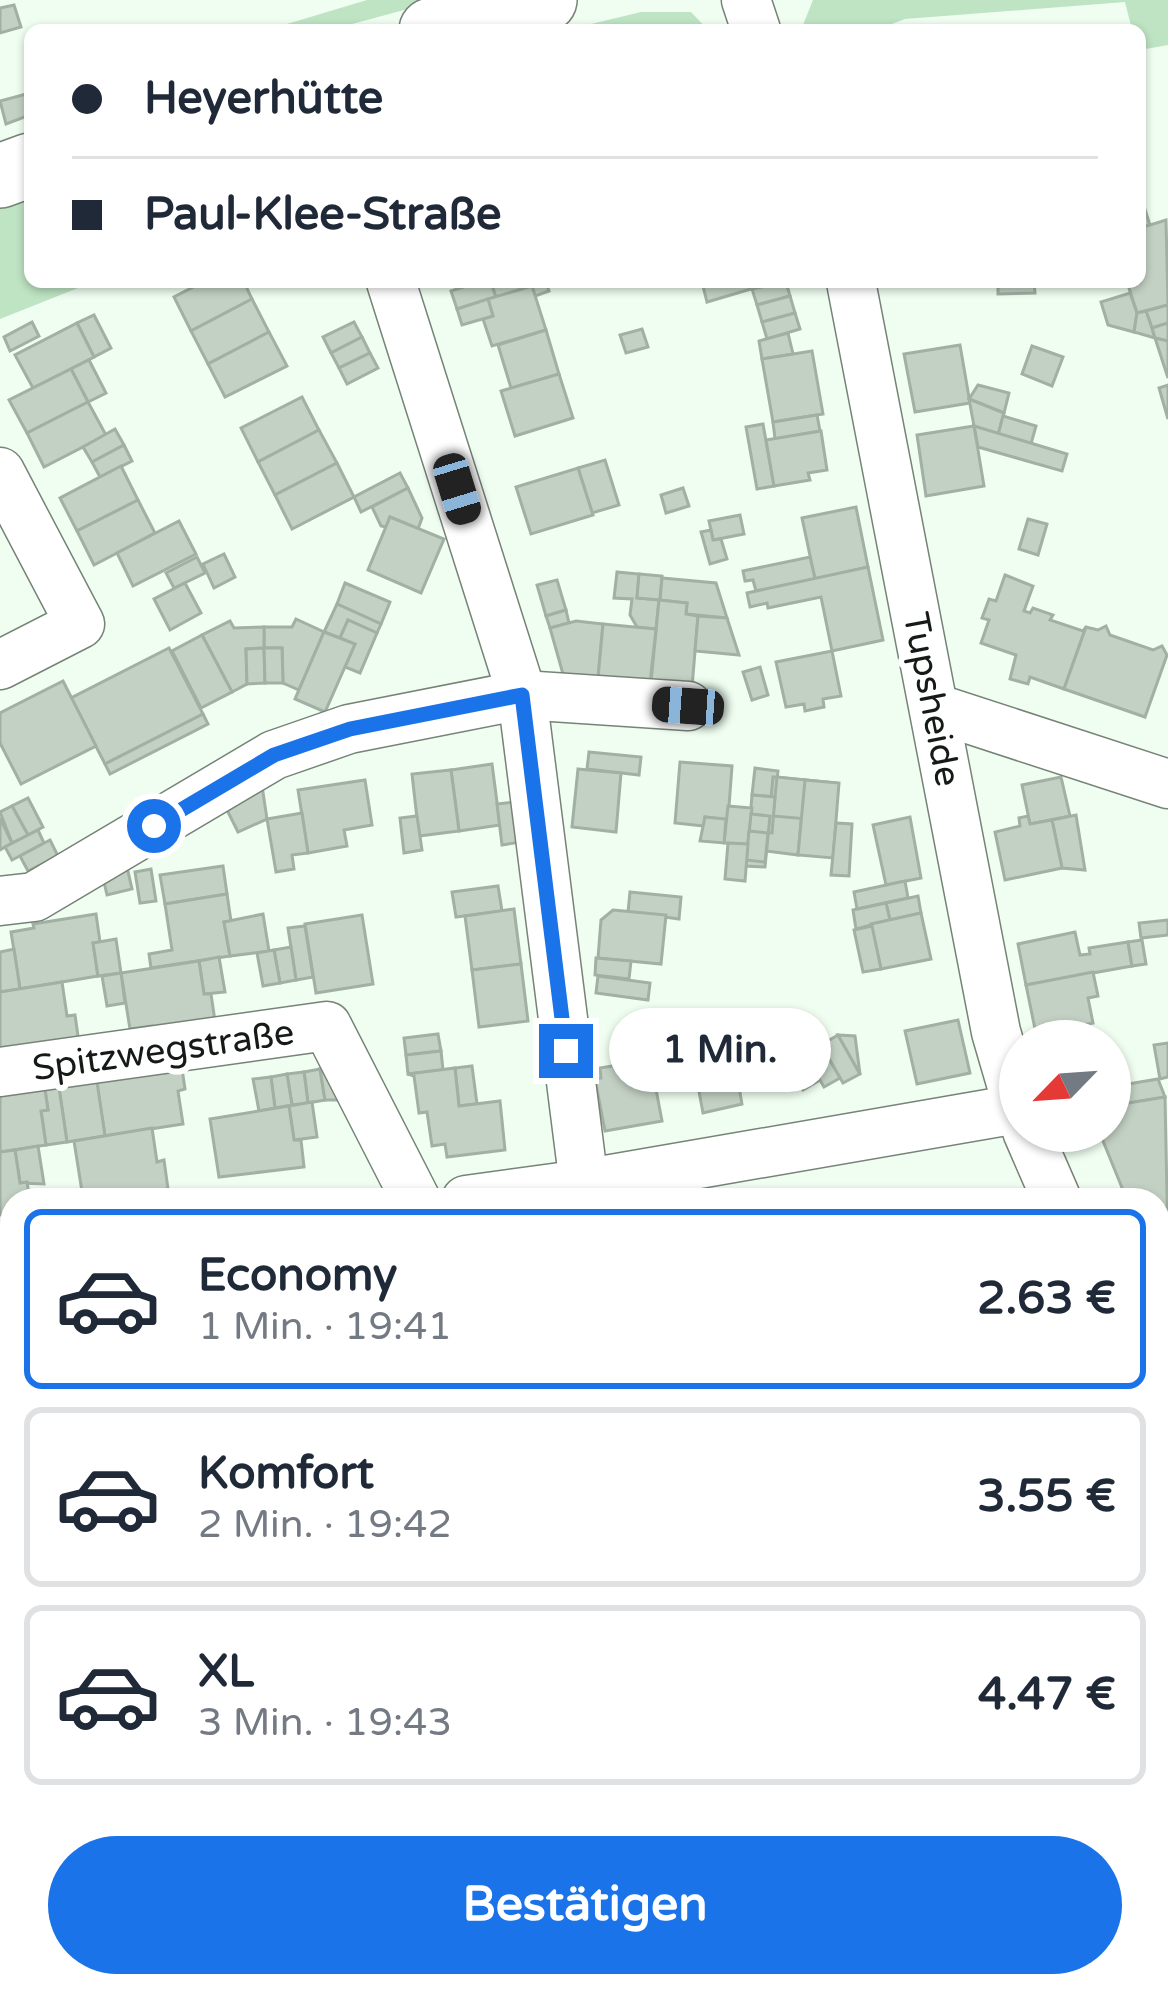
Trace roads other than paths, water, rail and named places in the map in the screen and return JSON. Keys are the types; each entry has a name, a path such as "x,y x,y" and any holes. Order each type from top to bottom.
{"main road":[{"path":"454,24 545,0"}],"street":[{"path":"393,288 522,695 584,1188"},
{"name":"Tupsheide","path":"852,288 999,1042"},
{"path":"0,472 80,624 0,665"},
{"path":"0,901 34,897 274,755 350,729 522,695 688,706"},
{"path":"935,708 1168,784"},
{"name":"Spitzwegstraße","path":"0,1072 327,1026 410,1188"},
{"path":"609,1188 999,1122"},
{"name":"Tupsheide","path":"1037,1152 1052,1188"}]}
